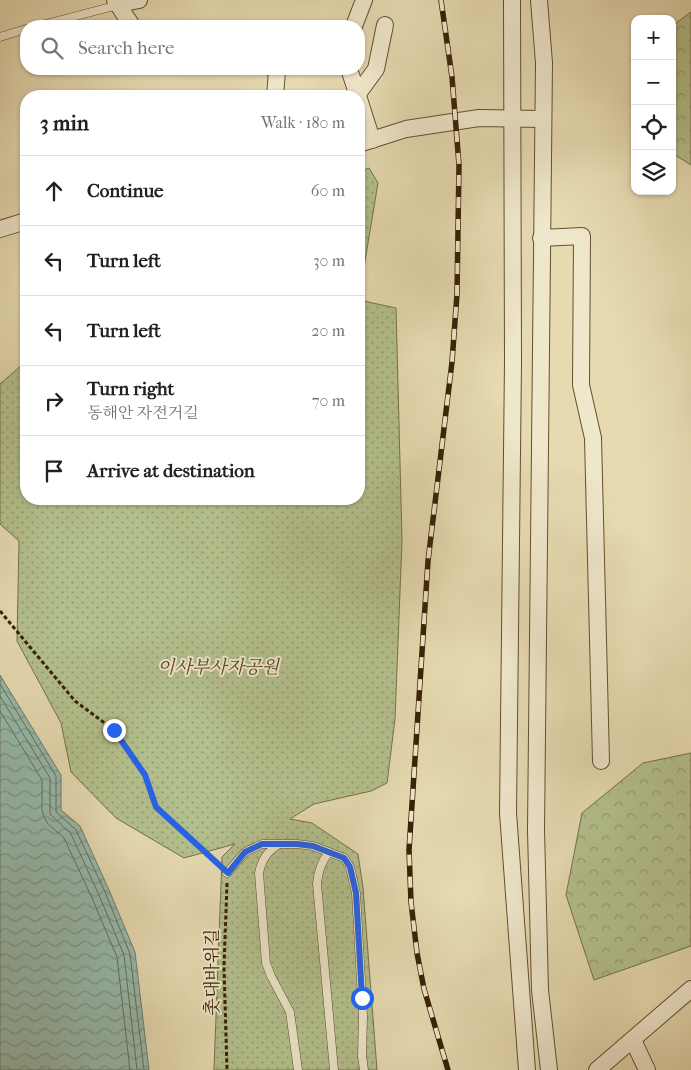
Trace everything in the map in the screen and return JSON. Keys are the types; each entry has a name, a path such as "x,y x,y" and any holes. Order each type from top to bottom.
{"street":[{"path":"128,20 117,2 139,0"},
{"path":"356,20 364,0"},
{"path":"512,0 513,382 508,813 527,1070"},
{"path":"539,0 544,63 536,830 540,990 549,1070"},
{"path":"362,90 376,69 385,25"},
{"path":"275,90 277,75"},
{"path":"351,75 356,90"},
{"path":"365,142 406,129 479,118 543,119"},
{"path":"0,229 20,223"},
{"path":"541,238 582,236 581,385 593,438 601,761"},
{"path":"597,1070 691,989"},
{"path":"633,1040 647,1070"}],"lane":[{"path":"58,20 117,2"},
{"path":"0,37 20,31"},
{"path":"228,873 245,852 262,844 313,846 344,858 350,867 356,893 364,1070"},
{"path":"280,844 269,850 261,862 259,873 266,963 290,1012 298,1070"},
{"path":"329,852 322,861 318,872 317,884 334,1070"}],"path":[{"path":"0,611 75,702 114,730 145,775 156,807 228,873"},
{"name":"촛대바위길","path":"227,1070 224,967 228,873"}],"green space":[{"path":"691,12 691,165 676,156 676,23"},
{"path":"369,168 378,183 365,261 365,170"},
{"name":"이사부사자공원","path":"365,301 396,308 402,540 395,719 387,783 371,791 314,804 290,819 312,823 358,854 363,888 377,1070 214,1070 222,857 235,844 184,858 116,818 71,772 61,723 17,641 19,541 0,524 0,384 20,367 20,505 365,505"},
{"path":"691,753 691,946 594,980 566,895 582,813 643,763"}],"water":[{"path":"0,675 61,775 61,810 80,826 135,952 149,1070 0,1070"}],"railway":[{"path":"441,0 452,77 459,165 457,294 452,362 428,561 409,850 411,902 417,953 424,989 448,1070"}],"route":[{"path":"114,730 145,775 156,807 228,873 245,852 262,844 313,846 344,858 354,878 356,893 362,998"}]}
